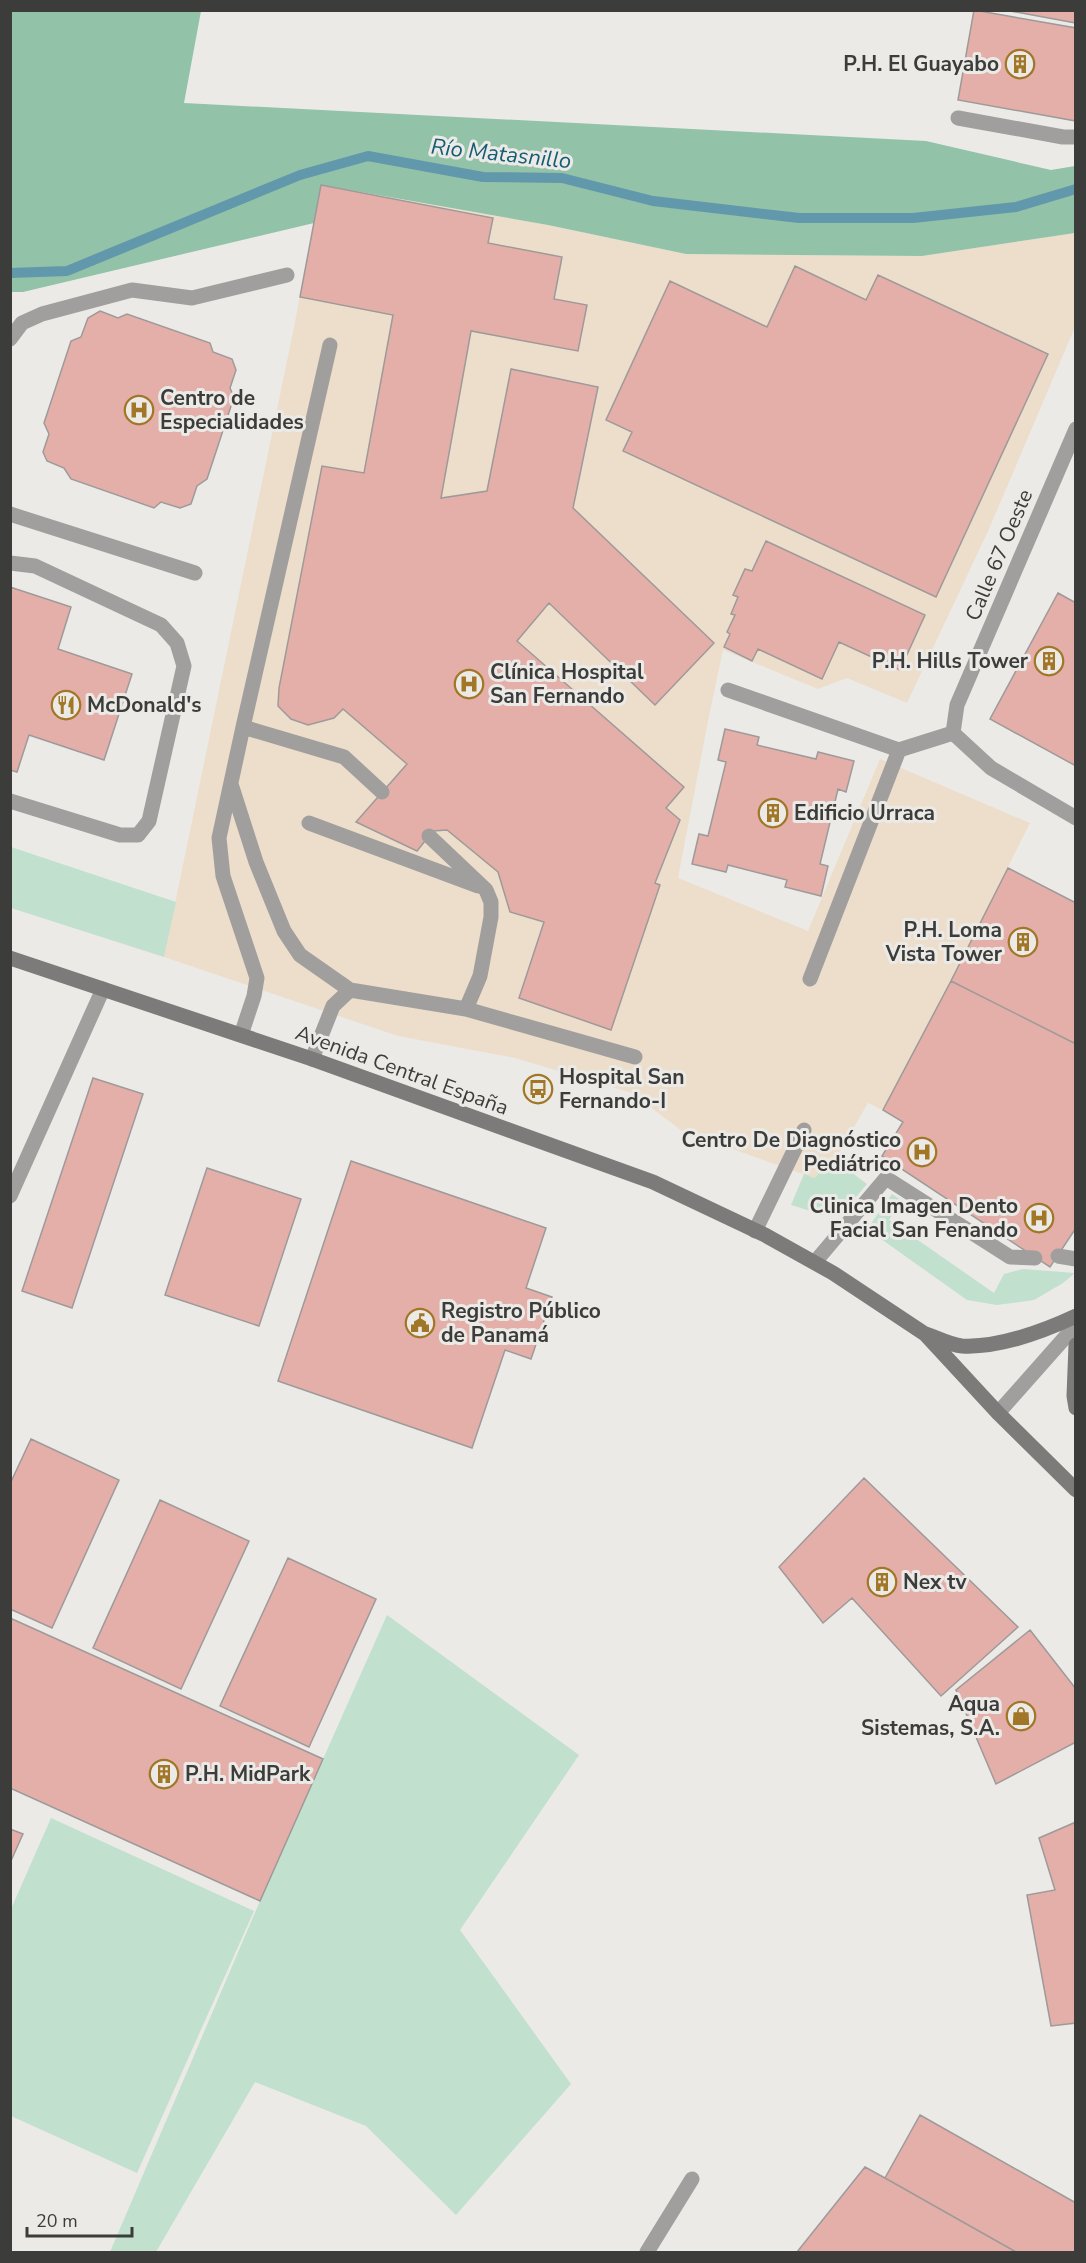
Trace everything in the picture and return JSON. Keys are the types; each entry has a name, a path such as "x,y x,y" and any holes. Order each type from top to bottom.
{"main road":[{"name":"Avenida Central España","path":"10,957 312,1059 653,1182 755,1231 814,1262 925,1334 1076,1490"},
{"path":"925,1334 961,1346 1006,1341 1050,1328 1076,1316"},
{"path":"1076,1345 1074,1396 1076,1408"}],"street":[{"path":"958,118 1063,137 1076,137"},
{"path":"10,339 22,323 42,314 132,290 192,298 287,275"},
{"path":"241,1035 254,996 257,978 223,876 219,838 330,345"},
{"name":"Calle 67 Oeste","path":"953,733 957,705 1076,429"},
{"path":"10,514 195,573"},
{"path":"10,563 35,566 161,625 177,643 184,666 149,821 138,835 120,835 10,801"},
{"path":"728,690 899,750 953,733 992,768 1076,818"},
{"path":"243,727 344,757 382,792"},
{"path":"810,979 899,750"},
{"path":"231,784 256,861 284,931 300,955 350,990 466,1009 635,1057"},
{"path":"309,823 486,890"},
{"path":"429,836 486,890 490,903 491,916 477,985 466,1009"},
{"path":"10,1196 103,988"},
{"path":"312,1059 333,1006 350,990"},
{"path":"755,1231 804,1130"},
{"path":"814,1262 886,1178 1010,1257 1035,1258"},
{"path":"1058,1256 1076,1259"},
{"path":"999,1413 1076,1325"},
{"path":"647,2253 692,2179"}],"shaded area":[{"name":"Clínica Hospital San Fernando","path":"321,185 548,225 686,254 922,256 1075,233 1075,327 989,529 907,703 847,678 818,689 723,650 678,878 808,931 880,759 1030,823 883,1110 868,1103 835,1160 814,1178 682,1131 632,1093 515,1058 398,1036 164,957 294,327"}],"green space":[{"path":"11,11 201,11 184,103 926,141 1051,170 1075,166 1075,233 922,256 686,254 548,225 321,185 314,223 23,292 11,292"},
{"path":"11,847 176,902 164,957 11,908"},
{"path":"835,1160 867,1184 848,1205 835,1214 827,1215 791,1205 804,1174 814,1178"},
{"path":"892,1194 901,1200 889,1220 994,1293 1004,1274 1023,1269 1075,1273 1034,1300 997,1305 967,1300 867,1229"},
{"path":"387,1615 579,1755 460,1930 571,2084 456,2215 366,2126 255,2082 156,2252 110,2252 260,1901"},
{"path":"51,1818 254,1911 137,2173 11,2116 11,1909"}],"building":[{"name":"P.H. El Guayabo","path":"974,10 1076,28 1076,121 958,100"},
{"path":"1005,10 1076,10 1076,23"},
{"path":"321,185 493,218 488,243 562,257 554,299 587,305 578,351 471,331 441,498 487,491 511,369 598,387 573,508 714,643 655,705 549,603 517,641 684,787 666,808 680,820 655,883 660,885 611,1030 519,998 544,922 510,912 498,872 447,830 433,831 417,851 356,822 407,764 343,709 334,718 308,725 291,719 278,706 279,688 322,466 364,473 393,315 300,297"},
{"path":"795,266 866,300 878,275 1048,354 936,597 623,451 632,432 606,420 670,281 767,327"},
{"name":"Centro de Especialidades","path":"100,311 118,318 127,314 210,343 213,352 232,359 236,370 230,388 234,397 207,479 197,486 191,504 180,508 161,502 154,508 71,479 64,468 47,461 43,452 49,434 44,423 71,341 81,337 88,318"},
{"path":"766,541 925,615 900,670 839,642 822,679 758,649 752,661 724,647 730,634 727,632 735,615 731,614 738,597 733,595 745,569 752,571"},
{"name":"McDonald's","path":"10,587 71,607 58,649 132,674 104,760 29,735 17,772 10,770"},
{"name":"P.H. Hills Tower","path":"1058,593 1076,603 1076,766 990,719"},
{"name":"Edificio Urraca","path":"725,729 759,737 757,745 816,759 818,752 854,761 846,792 838,789 820,864 828,866 821,896 785,887 787,880 728,865 726,872 692,864 699,834 708,836 726,762 718,760"},
{"name":"P.H. Loma Vista Tower","path":"1008,868 1076,903 1076,1044 951,981"},
{"path":"951,981 1076,1044 1076,1228 1050,1267 882,1156 903,1122 883,1110"},
{"path":"93,1078 143,1094 72,1308 22,1291"},
{"name":"Registro Público de Panamá","path":"351,1161 546,1228 526,1288 552,1297 531,1359 505,1350 472,1448 278,1381"},
{"path":"207,1168 301,1199 259,1326 165,1295"},
{"path":"31,1439 119,1480 52,1628 10,1609 10,1484"},
{"name":"Nex tv","path":"864,1478 1018,1627 941,1696 852,1598 823,1623 779,1567"},
{"path":"160,1500 249,1541 181,1689 93,1648"},
{"path":"288,1558 376,1599 309,1747 220,1706"},
{"name":"P.H. MidPark","path":"10,1618 323,1759 260,1901 10,1788"},
{"name":"Aqua Sistemas, S.A.","path":"1030,1630 1076,1689 1076,1742 996,1784 956,1690"},
{"path":"1076,1822 1076,2023 1051,2026 1027,1895 1055,1890 1039,1838"},
{"path":"10,1829 23,1834 10,1863"},
{"path":"920,2115 1076,2203 1076,2252 1016,2252 885,2178"},
{"path":"865,2167 885,2178 1016,2252 797,2252"}],"waterway":[{"name":"Río Matasnillo","path":"10,273 67,271 300,175 368,156 483,177 562,178 653,201 799,218 913,218 1016,207 1076,189"}],"place":[{"name":"P.H. El Guayabo","path":"1020,64"},
{"name":"Centro de Especialidades","path":"139,410"},
{"name":"P.H. Hills Tower","path":"1049,661"},
{"name":"Clínica Hospital San Fernando","path":"469,684"},
{"name":"McDonald's","path":"66,705"},
{"name":"Edificio Urraca","path":"773,813"},
{"name":"P.H. Loma Vista Tower","path":"1023,942"},
{"name":"Hospital San Fernando-I","path":"538,1089"},
{"name":"Centro De Diagnóstico Pediátrico","path":"922,1152"},
{"name":"Clinica Imagen Dento Facial San Fenando","path":"1039,1218"},
{"name":"Registro Público de Panamá","path":"420,1323"},
{"name":"Nex tv","path":"882,1582"},
{"name":"Aqua Sistemas, S.A.","path":"1021,1716"},
{"name":"P.H. MidPark","path":"164,1774"}]}
